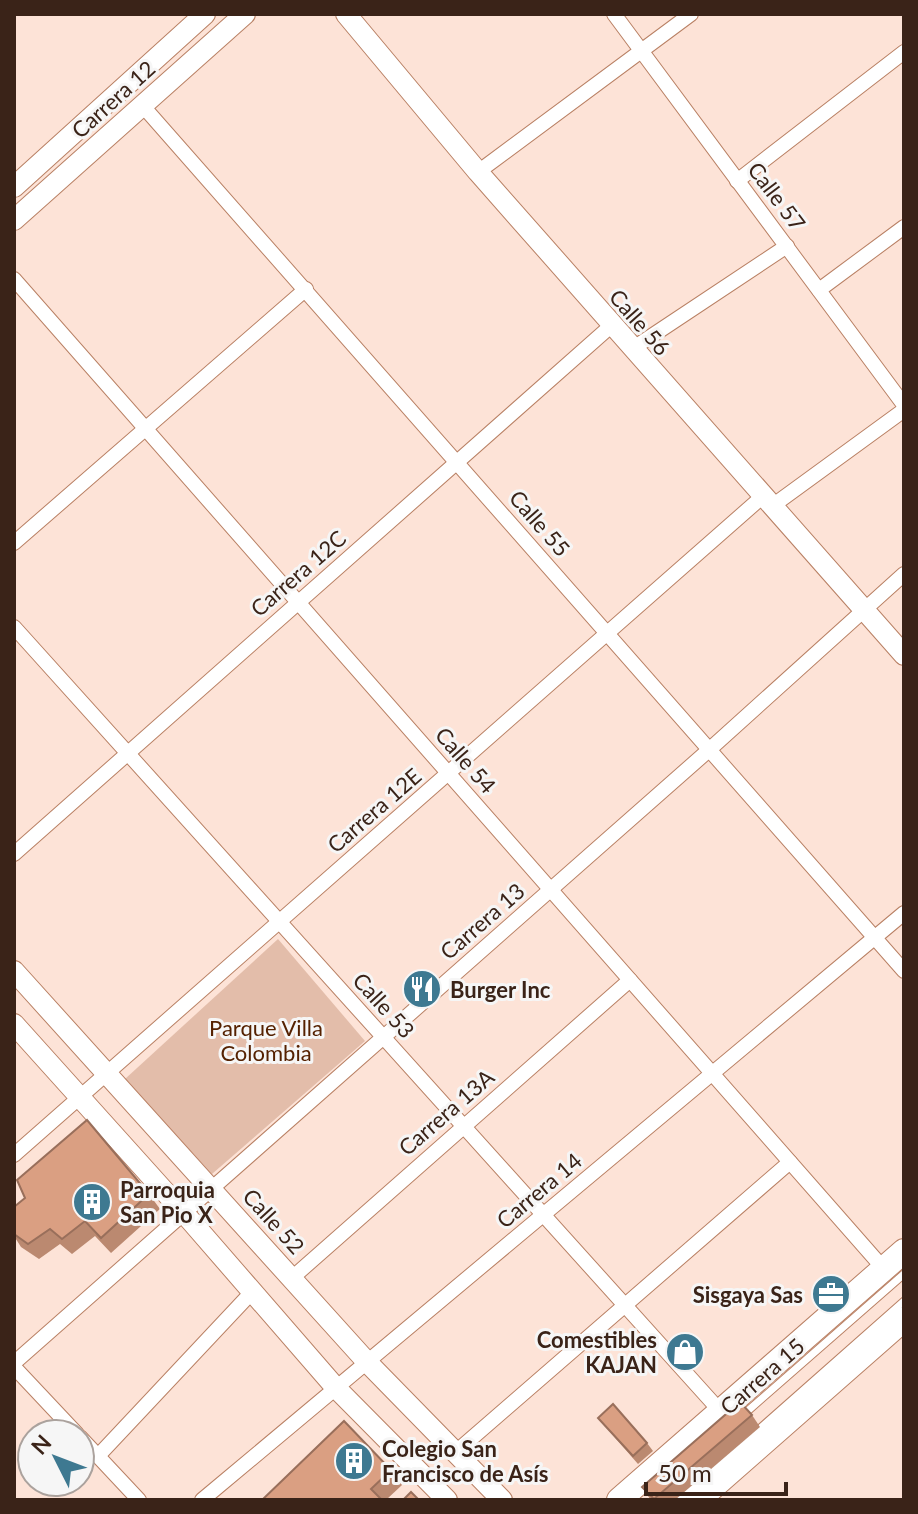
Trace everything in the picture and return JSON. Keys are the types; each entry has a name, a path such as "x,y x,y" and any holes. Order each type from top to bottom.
{"main road":[{"name":"Carrera 15","path":"619,1500 731,1414 894,1271 904,1251"},
{"path":"698,1500 904,1319"}],"street":[{"name":"Carrera 12","path":"14,187 205,14"},
{"name":"Carrera 12","path":"14,220 245,14"},
{"name":"Calle 56","path":"346,14 632,349 904,655"},
{"name":"Calle 57","path":"614,14 904,407"},
{"path":"478,172 691,14"},
{"path":"737,181 904,52"},
{"name":"Calle 55","path":"142,105 904,971"},
{"path":"819,290 904,227"},
{"path":"632,349 787,246"},
{"name":"Calle 54","path":"14,279 790,1162 894,1271"},
{"path":"14,543 306,289"},
{"name":"Carrera 12C","path":"14,854 612,325"},
{"name":"Carrera 12E","path":"14,1155 607,633 766,502 904,407"},
{"name":"Carrera 13","path":"14,1365 904,574"},
{"name":"Calle 53","path":"14,627 543,1215 731,1414"},
{"name":"Carrera 14","path":"202,1500 904,913"},
{"name":"Calle 52","path":"14,971 367,1362 502,1500"},
{"name":"Carrera 13A","path":"292,1278 630,980"},
{"path":"14,1024 336,1388 447,1500"},
{"path":"457,1451 790,1162"},
{"path":"139,1500 98,1456 252,1292"},
{"path":"14,1365 63,1418"}],"lane":[{"path":"679,1500 904,1301"}],"green space":[{"name":"Parque Villa Colombia","path":"278,939 365,1041 212,1174 125,1079"}],"building":[{"name":"Parroquia San Pio X","path":"87,1120 149,1194 101,1238 85,1221 62,1239 50,1229 28,1244 14,1234 14,1207 25,1198 17,1180"},
{"path":"740,1402 752,1415 654,1499 642,1487"},
{"path":"613,1404 647,1443 633,1456 598,1418"},
{"name":"Colegio San Francisco de Asís","path":"344,1421 391,1470 371,1489 382,1500 262,1500"},
{"path":"411,1492 419,1500 403,1500"}],"place":[{"name":"Burger Inc","path":"422,989"},
{"name":"Parroquia San Pio X","path":"92,1202"},
{"name":"Sisgaya Sas","path":"831,1294"},
{"name":"Comestibles KAJAN","path":"685,1352"},
{"name":"Colegio San Francisco de Asís","path":"354,1461"}]}
